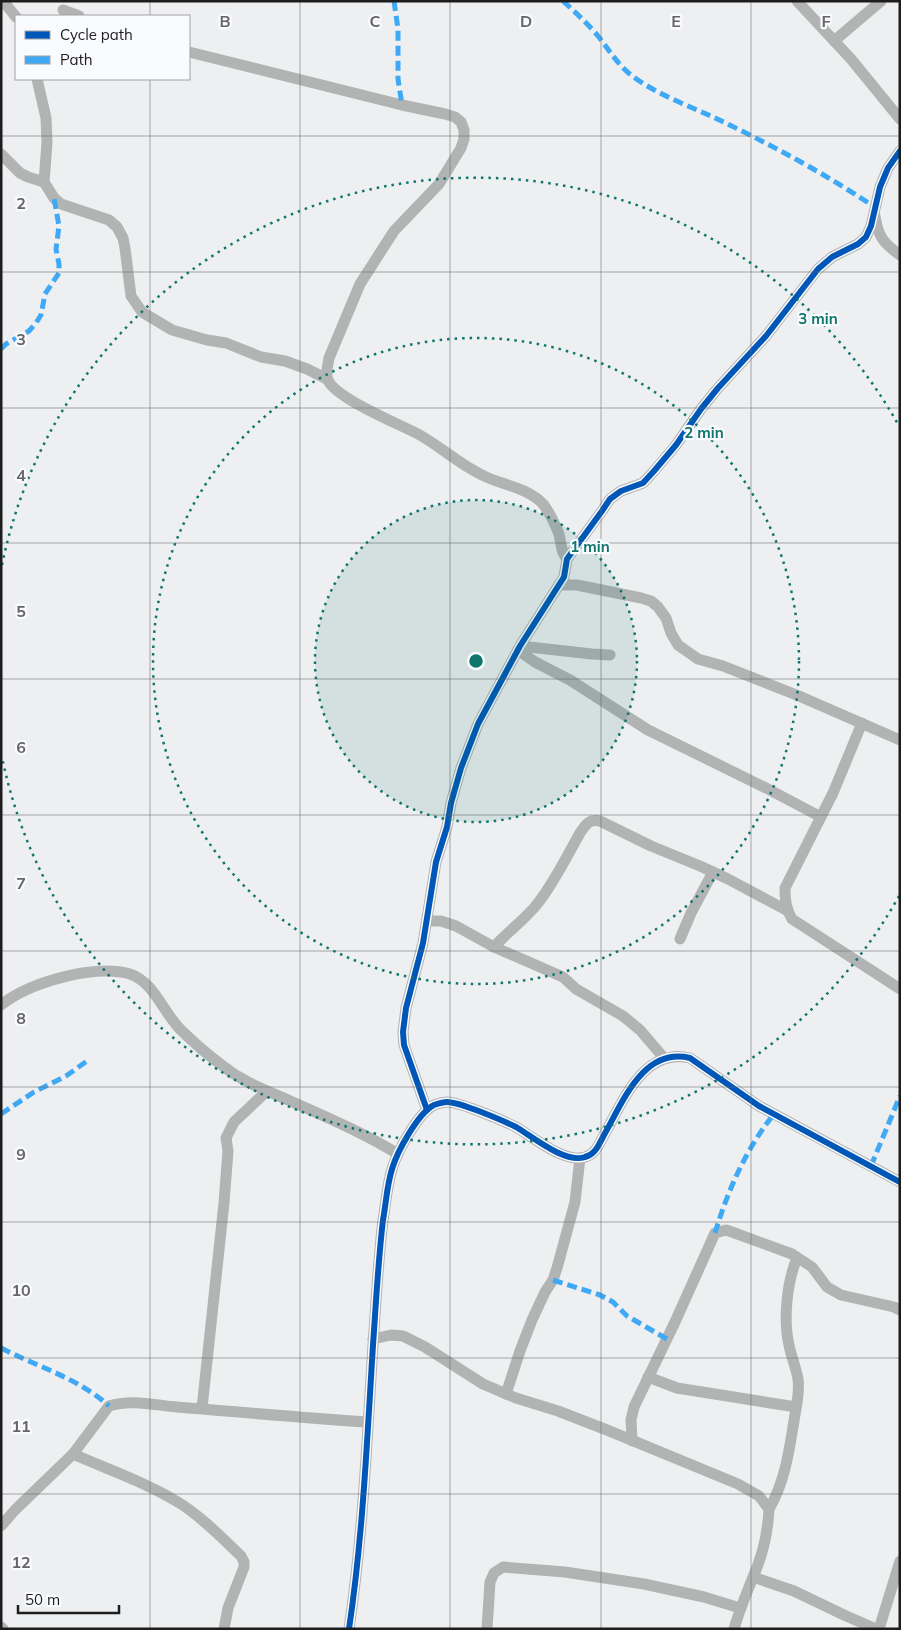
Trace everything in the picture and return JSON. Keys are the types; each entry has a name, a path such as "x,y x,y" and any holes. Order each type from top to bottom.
{"street":[{"path":"3,1 15,16"},
{"path":"796,1 851,59 900,119"},
{"path":"834,41 881,1"},
{"path":"62,9 77,15"},
{"path":"190,52 445,114 455,117 460,122 464,130 464,139 453,163 423,202 394,231 360,284 330,358 327,379 331,386 353,402 420,436 484,476 518,488 542,503 551,515 559,534 564,556 567,559"},
{"path":"36,80 46,118 47,143 44,182 54,198 61,204 109,220 117,228 123,238 131,296 142,312 172,330 207,340 226,342 260,357 307,369 327,379"},
{"path":"427,1110 404,1045 403,1032 406,1008 420,958 436,862 442,846 460,768 478,724 519,648 560,585 564,577 567,559 610,499 621,491 643,483 676,445 718,388 754,352 818,269 832,257 858,244 866,237 872,226 880,188 888,168 900,151"},
{"path":"1,154 20,173 28,178 44,182"},
{"path":"875,214 877,231 886,246 900,255"},
{"path":"560,585 577,585 651,601 666,618 671,633 678,645 698,659 723,666 799,696 900,740"},
{"path":"519,648 610,655"},
{"path":"519,648 535,662 570,680 648,730 821,817"},
{"path":"862,723 833,793 785,888 785,899 792,919 897,987 900,974"},
{"path":"494,947 506,934 524,920 540,902 586,823 593,820 600,821 651,846 713,872 788,911"},
{"path":"680,939 691,913 713,872"},
{"path":"427,921 441,921 456,926 494,947 563,977 576,988 623,1016 640,1030 664,1058"},
{"path":"4,998 33,986 85,972 105,970 130,974 143,981 178,1028 224,1067 249,1084 371,1137 398,1154"},
{"path":"349,1629 363,1504 375,1298 387,1195 392,1167 398,1154 406,1138 427,1110 435,1105 447,1102 462,1106 514,1126 557,1152 580,1158 595,1152 640,1076 651,1064 674,1056 690,1058 759,1106 900,1182"},
{"path":"202,1408 224,1204 228,1151 226,1138 234,1122 267,1092"},
{"path":"506,1394 532,1320 545,1292 553,1280 557,1268 575,1202 580,1158"},
{"path":"632,1441 631,1420 634,1407 715,1233 726,1230 792,1254 812,1267 827,1287 841,1295 887,1305 900,1310"},
{"path":"734,1629 765,1537 769,1509 778,1495 784,1475 799,1394 798,1378 788,1344 787,1324 789,1284 798,1258"},
{"path":"373,1339 391,1335 403,1336 438,1355 470,1377 506,1394 558,1411 738,1484 759,1496 769,1509"},
{"path":"648,1378 677,1388 796,1407"},
{"path":"1,1526 73,1454 109,1406 126,1401 367,1422"},
{"path":"73,1454 161,1493 181,1504 241,1556 244,1567 228,1608 224,1629"},
{"path":"753,1577 794,1590 844,1616 877,1629 900,1561"},
{"path":"486,1629 490,1582 494,1572 503,1567 565,1572 644,1584 704,1597 740,1608"}],"marked path":[{"path":"394,1 398,29 398,79 402,105"},
{"path":"563,1 590,27 619,64 644,84 663,95 776,148 876,208"},
{"path":"1,349 6,344 29,331 36,323 41,315 45,294 59,273 56,249 59,226 54,198"},
{"path":"1,1114 34,1092 66,1076 87,1061"},
{"path":"871,1166 900,1096"},
{"path":"715,1233 739,1170 755,1141 774,1114"},
{"path":"553,1280 600,1295 613,1302 627,1316 667,1339"},
{"path":"1,1348 71,1380 109,1406"}],"cycle path":[{"path":"427,1110 404,1045 403,1032 406,1008 423,943 436,862 447,827 451,803 461,768 478,724 520,646 564,577 567,559 610,499 621,491 643,483 676,445 718,388 766,336 818,269 832,257 858,244 866,237 871,226 880,187 888,168 900,151"},
{"path":"349,1629 361,1523 378,1267 383,1220 389,1181 398,1153 415,1124 428,1109 434,1105 446,1102 462,1105 516,1127 540,1143 568,1157 585,1157 592,1154 597,1148 627,1093 647,1069 659,1061 674,1057 690,1058 759,1106 900,1182"}]}
